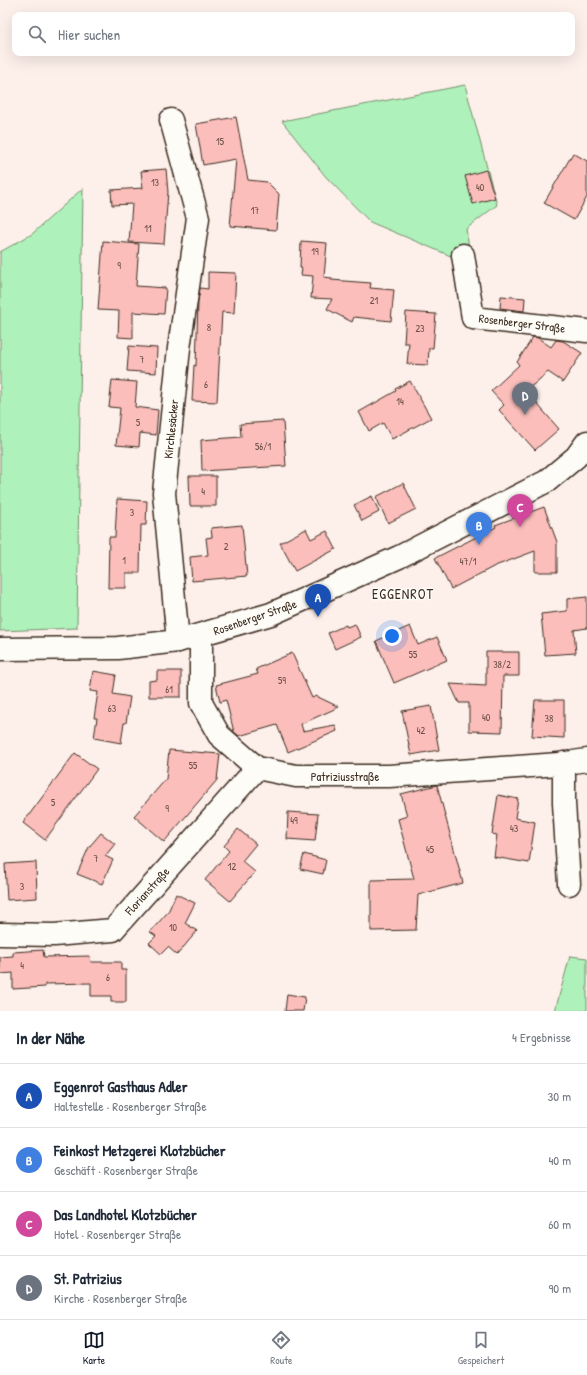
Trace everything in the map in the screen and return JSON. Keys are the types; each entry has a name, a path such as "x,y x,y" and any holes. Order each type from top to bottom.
{"street":[{"name":"Kirchlesäcker","path":"171,120 198,218 179,348 164,493 178,641"},
{"name":"Rosenberger Straße","path":"463,255 472,318 587,331"},
{"name":"Rosenberger Straße","path":"0,649 118,648 178,641 271,614 420,547 547,480 576,458 587,442"},
{"name":"Patriziusstraße","path":"201,635 201,703 219,735 257,768 296,776 389,776 587,760"},
{"path":"564,763 564,803 569,884"},
{"name":"Florianstraße","path":"0,934 54,935 113,930 257,768"}],"green space":[{"path":"465,85 497,205 466,229 470,253 453,257 370,222 326,177 282,121"},
{"path":"83,188 77,628 0,631 0,252 32,234"},
{"path":"570,956 587,958 587,1011 555,1011"}],"building":[{"path":"236,117 248,180 267,182 279,194 276,230 230,226 236,159 203,165 196,124"},
{"path":"573,153 587,161 587,197 574,220 544,203"},
{"path":"166,169 168,192 164,244 129,242 132,204 112,205 111,190 143,188 141,171"},
{"path":"486,170 495,198 473,204 465,176"},
{"path":"103,241 139,244 136,286 166,288 164,314 133,312 133,338 118,337 119,311 98,310"},
{"path":"301,241 327,243 324,277 332,278 331,280 371,283 370,288 394,290 391,321 354,317 352,322 327,309 332,299 311,298 313,276 301,275"},
{"path":"208,272 236,273 234,313 222,312 217,402 192,401 194,365 196,366 198,302 200,288 208,289"},
{"path":"501,296 525,298 524,311 500,308"},
{"path":"406,312 436,314 433,348 429,348 428,365 407,364 409,343 404,343"},
{"path":"533,337 538,338 551,347 556,340 563,341 582,353 563,382 548,372 526,391 559,429 535,450 499,410 504,405 491,391 519,365 517,362"},
{"path":"129,346 157,348 156,373 127,371"},
{"path":"112,380 137,382 135,407 158,410 156,435 140,433 139,447 116,445 120,408 109,407"},
{"path":"410,381 431,418 392,439 383,423 369,431 359,412 396,391 395,389"},
{"path":"283,421 286,466 202,471 201,440 241,437 240,424"},
{"path":"189,476 216,476 216,506 190,506"},
{"path":"403,483 416,509 388,523 376,497"},
{"path":"372,496 379,512 362,521 354,505"},
{"path":"117,499 147,501 146,525 141,525 140,573 126,573 126,588 108,588 109,537 115,537"},
{"path":"544,507 557,542 557,572 535,572 535,551 495,566 451,589 435,558 496,527 495,525"},
{"path":"242,525 247,576 192,581 190,557 208,555 206,538 212,537 211,528"},
{"path":"306,529 311,539 327,531 336,549 295,571 280,543"},
{"path":"587,597 587,628 574,630 576,653 545,655 541,614 567,611 567,599"},
{"path":"355,624 361,637 335,649 328,633 346,625 347,627"},
{"path":"410,626 418,645 437,637 447,660 394,683 376,641"},
{"path":"486,652 519,652 519,676 503,676 502,732 469,731 469,703 459,703 450,684 486,686"},
{"path":"292,653 312,698 316,696 339,707 301,724 303,731 335,725 337,731 288,752 277,725 239,736 234,732 226,700 220,702 216,685 258,674 256,669"},
{"path":"93,671 116,675 113,694 130,697 121,743 94,738 97,718 94,718 98,692 90,691"},
{"path":"157,671 181,671 181,697 149,697 149,681 157,680"},
{"path":"535,700 564,700 564,738 532,736"},
{"path":"431,706 439,750 411,755 402,711"},
{"path":"169,750 220,754 217,780 164,842 134,816 166,779"},
{"path":"75,753 97,769 45,840 23,823"},
{"path":"437,785 463,883 418,895 416,930 371,931 371,880 414,879 398,819 407,816 401,794"},
{"path":"498,795 518,799 515,818 535,822 529,863 494,857 497,835 492,834"},
{"path":"288,812 318,814 315,841 287,839"},
{"path":"238,829 256,844 242,861 255,872 230,901 205,880 229,851 224,846"},
{"path":"101,833 115,844 105,856 113,860 102,884 77,874 89,847"},
{"path":"304,854 326,860 323,874 300,869"},
{"path":"36,862 37,898 7,900 5,864"},
{"path":"176,894 195,903 185,923 197,931 177,955 168,947 161,954 149,943 156,936 150,932 168,912"},
{"path":"43,950 44,957 90,956 91,962 121,962 121,970 126,970 126,1002 111,1002 111,996 91,996 91,983 45,984 45,987 13,989 13,973 0,974 0,957 13,956 13,952"},
{"path":"287,994 305,997 303,1011 285,1011"}],"place":[{"name":"St. Patrizius","path":"525,415"},
{"name":"Das Landhotel Klotzbücher","path":"520,527"},
{"name":"Feinkost Metzgerei Klotzbücher","path":"479,545"},
{"name":"Eggenrot Gasthaus Adler","path":"318,617"}],"district":[{"name":"EGGENROT","path":"403,593"}]}
